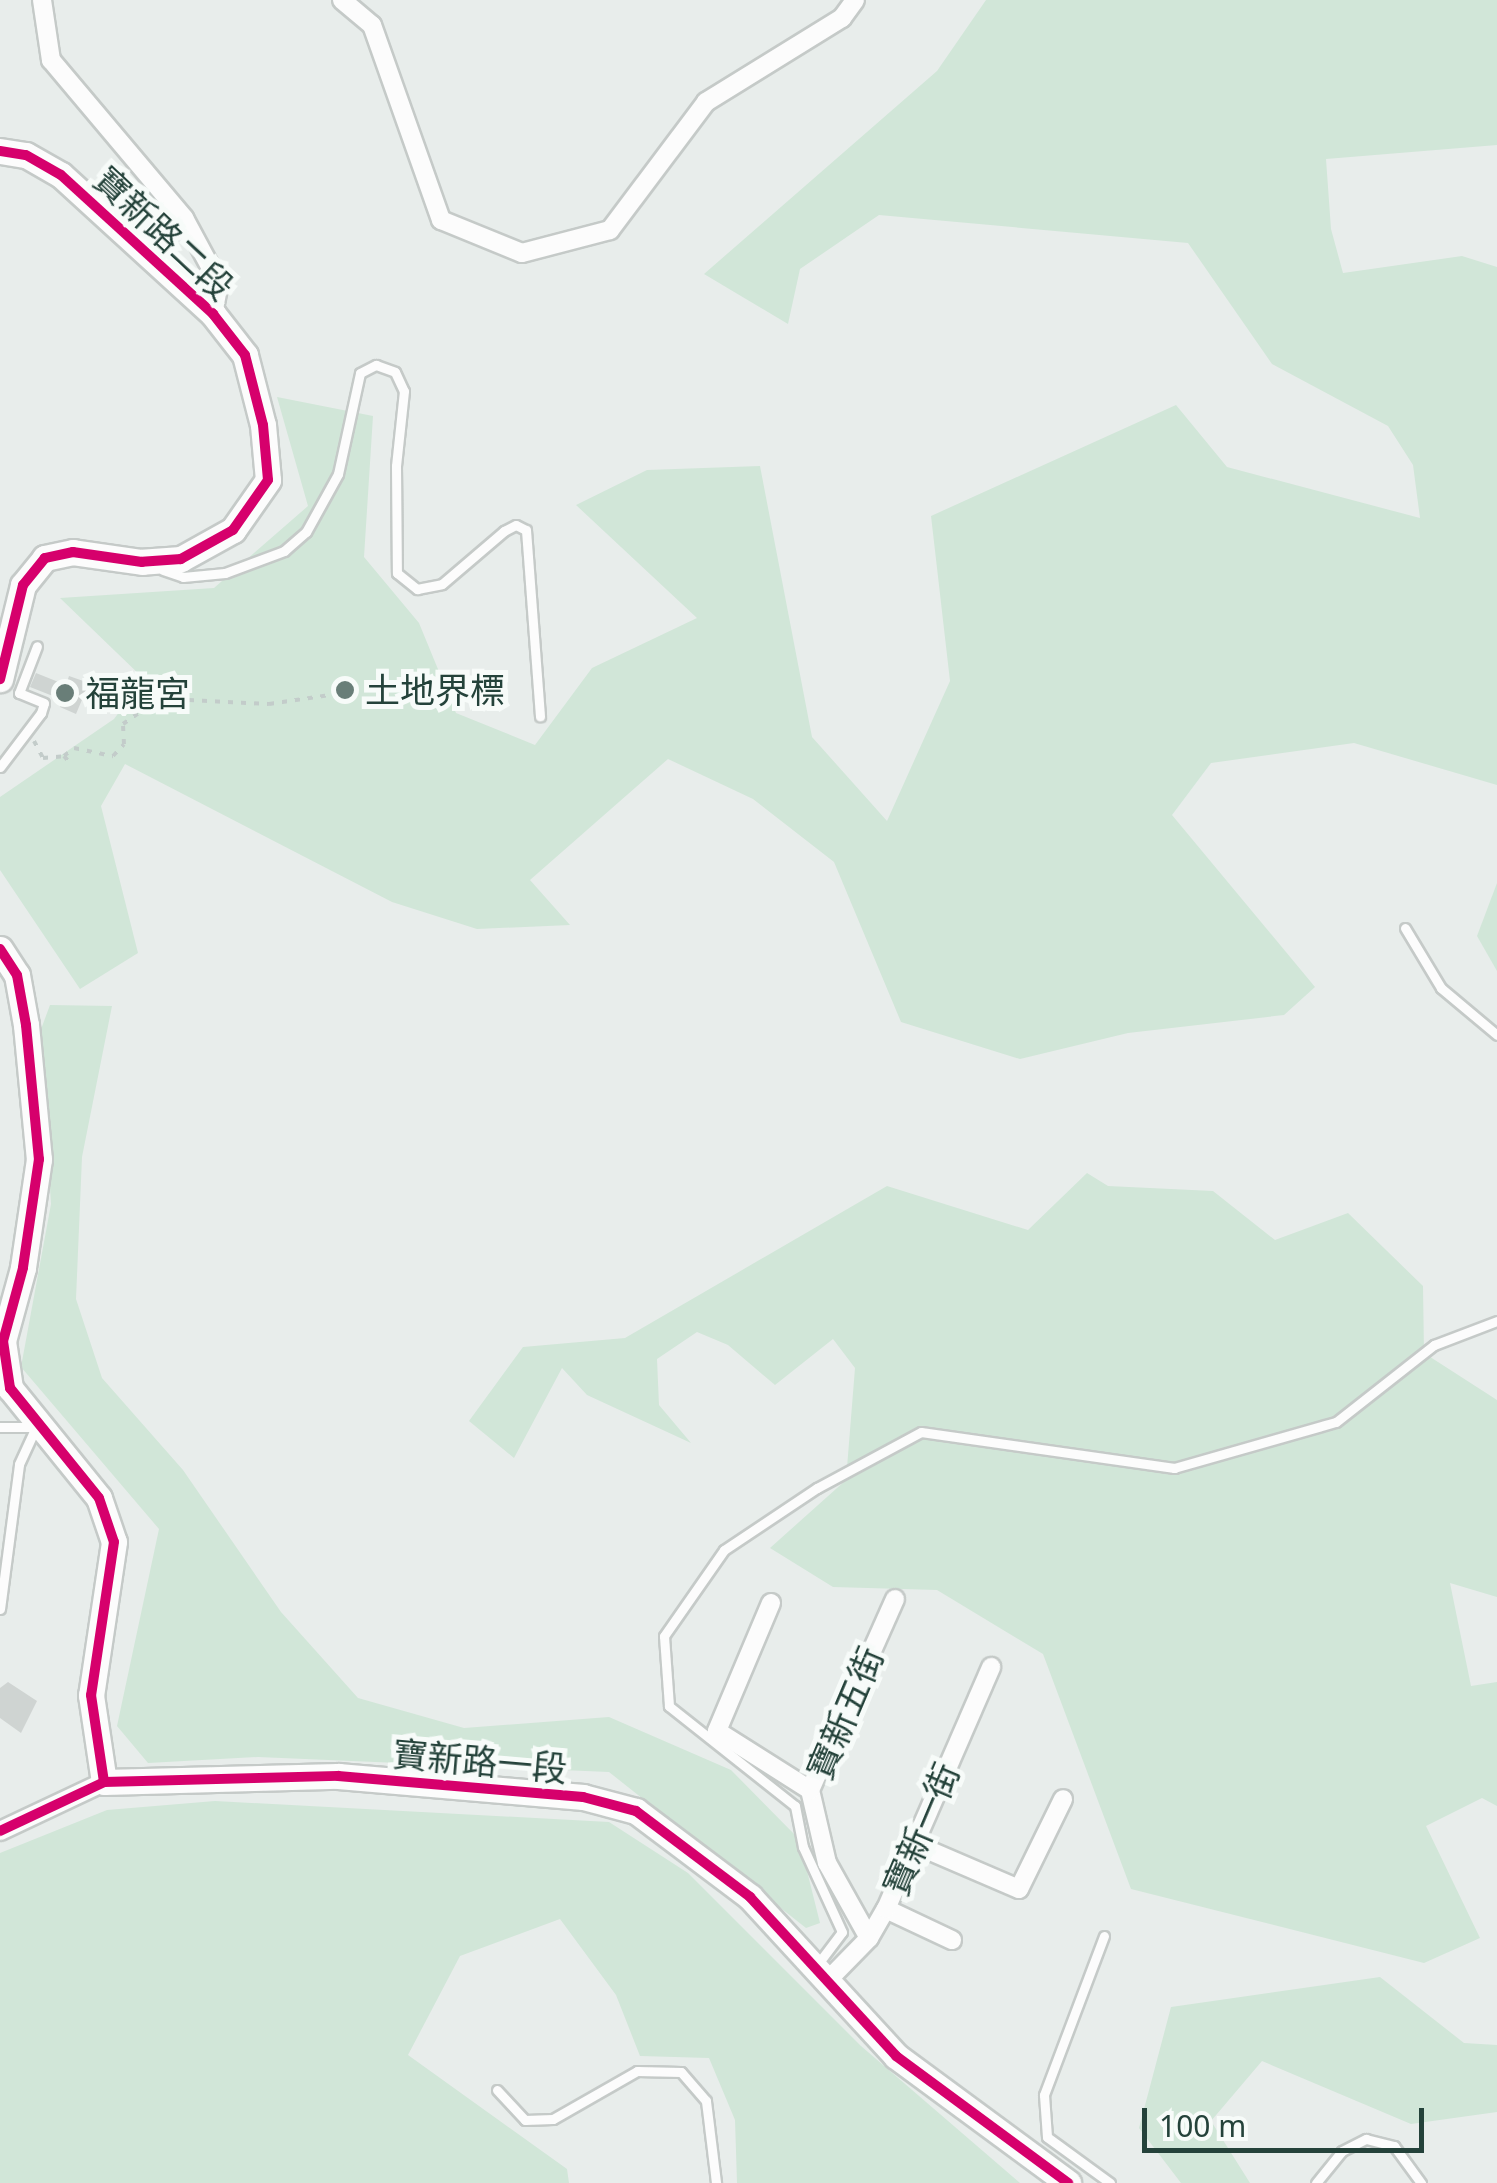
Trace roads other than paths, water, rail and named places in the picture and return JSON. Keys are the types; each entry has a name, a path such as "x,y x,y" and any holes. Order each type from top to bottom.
{"street":[{"path":"42,0 51,60 184,218 219,284 214,314"},
{"path":"342,0 372,25 441,220 522,252 610,230 706,102 842,18 855,0"},
{"name":"寶新路二段","path":"0,151 26,155 61,174 214,314 245,355 263,425 268,480 232,530 180,558 142,562 73,552 45,558 22,585 0,679"},
{"path":"0,949 17,975 26,1025 38,1159 23,1268 3,1341 10,1388 36,1427 99,1498 114,1542 91,1695 104,1782 0,1831"},
{"name":"寶新五街","path":"869,1938 828,1862 810,1790 895,1598"},
{"path":"771,1603 717,1731 810,1790"},
{"name":"寶新一街","path":"824,1971 869,1938 886,1909 991,1668"},
{"name":"寶新路一段","path":"104,1782 338,1776 584,1798 636,1812 750,1897 824,1971 896,2056 1068,2183"},
{"path":"914,1844 1019,1889 1063,1799"},
{"path":"886,1909 952,1940"}],"lane":[{"path":"142,562 183,577 224,573 284,551 306,532 338,474 360,373 376,365 395,372 404,391 396,466 397,573 417,589 442,584 504,531 516,525 526,530 540,716"},
{"path":"0,767 33,731 44,704 19,694 37,646"},
{"path":"1405,928 1441,988 1497,1035"},
{"path":"824,1971 842,1932 803,1847 795,1806 669,1706 664,1636 724,1550 817,1488 920,1432 958,1432 1025,1449 1174,1468 1336,1422 1434,1344 1497,1321"},
{"path":"0,1427 36,1427 18,1464 0,1609"},
{"path":"1104,1936 1044,2095 1047,2137 1110,2183"},
{"path":"497,2090 525,2120 553,2119 637,2071 681,2072 706,2101 716,2183"},
{"path":"1316,2183 1342,2152 1366,2139 1394,2146 1421,2183"}],"place":[{"name":"土地界標","path":"345,690"},
{"name":"福龍宮","path":"65,693"}]}
